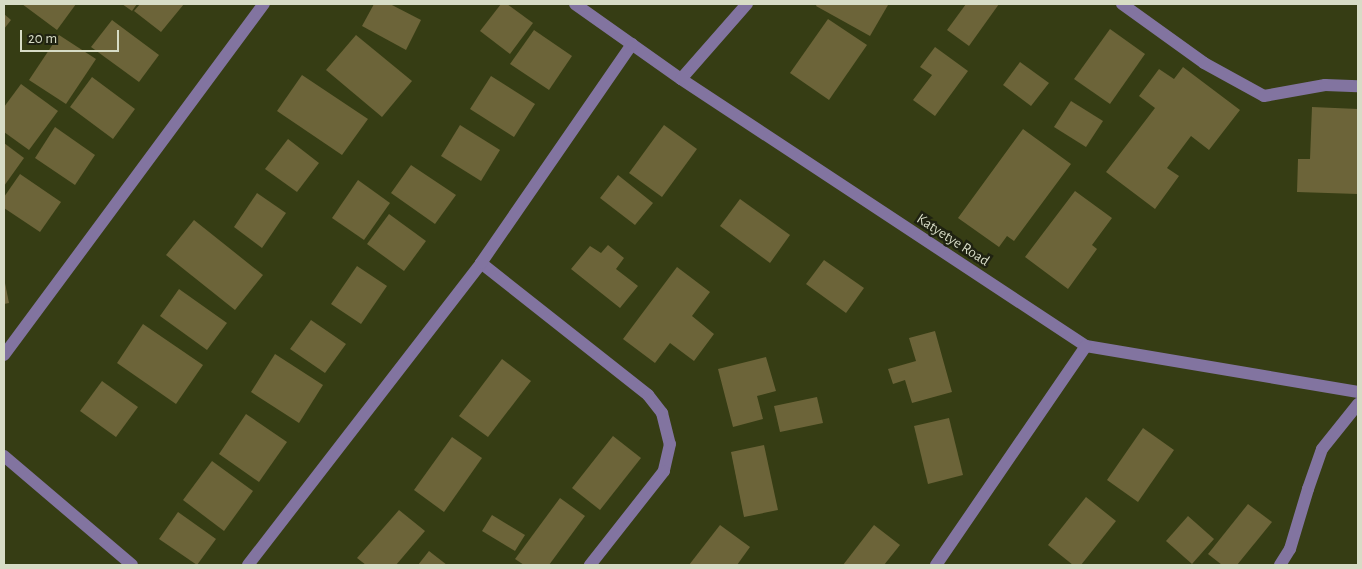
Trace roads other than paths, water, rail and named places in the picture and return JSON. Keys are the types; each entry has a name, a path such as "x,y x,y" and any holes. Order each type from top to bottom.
{"street":[{"path":"4,355 264,4"},
{"name":"Katyetye Road","path":"575,4 681,80 1086,346 1358,392"},
{"path":"681,80 746,4"},
{"path":"1122,4 1204,63 1264,96 1325,85 1358,86"},
{"path":"248,565 481,263 632,44"},
{"path":"481,263 648,395 662,413 670,444 664,471 590,565"},
{"path":"936,565 1086,346"},
{"path":"1280,565 1290,549 1322,450 1358,404"},
{"path":"4,456 132,565"}]}
